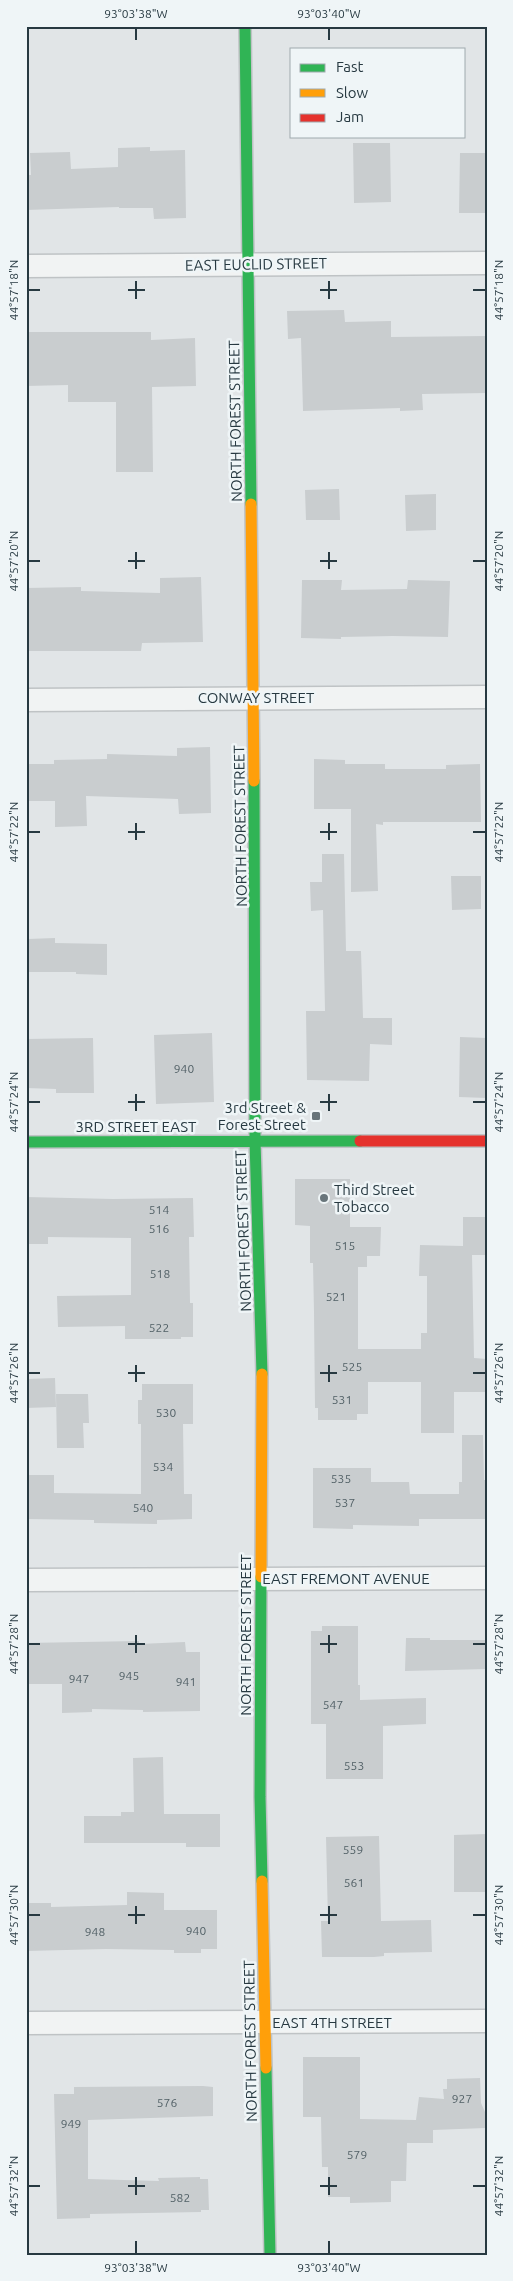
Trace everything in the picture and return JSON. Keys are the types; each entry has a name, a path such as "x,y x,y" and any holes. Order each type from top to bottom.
{"street":[{"name":"NORTH FOREST STREET","path":"246,26 247,264 256,921 255,1141 262,1360 260,1797 270,2255"},
{"name":"EAST EUCLID STREET","path":"26,266 487,263"},
{"name":"CONWAY STREET","path":"26,700 252,697 487,697"},
{"name":"3RD STREET EAST","path":"26,1142 487,1141"},
{"name":"EAST FREMONT AVENUE","path":"26,1580 487,1578"},
{"name":"EAST 4TH STREET","path":"26,2022 487,2021"}],"building":[{"path":"353,143 390,143 391,202 354,203"},
{"path":"150,147 150,151 185,150 186,218 154,219 153,208 119,207 26,210 26,175 31,175 30,153 70,152 71,169 118,167 118,148"},
{"path":"460,153 487,153 487,213 459,213"},
{"path":"344,310 345,322 391,321 391,337 487,336 487,393 422,394 423,410 400,411 400,408 303,411 301,338 288,339 287,311"},
{"path":"26,332 151,332 151,340 195,338 196,386 152,387 153,472 116,472 116,402 68,402 68,385 26,386"},
{"path":"339,489 340,520 306,520 305,490"},
{"path":"436,494 436,530 406,531 405,495"},
{"path":"201,577 203,642 142,643 141,651 26,651 26,588 81,587 81,591 160,593 160,578"},
{"path":"302,580 342,580 341,590 407,589 408,580 450,581 448,637 301,638"},
{"path":"210,747 211,813 179,814 178,799 86,796 87,826 55,827 55,801 26,801 26,764 54,764 54,760 107,759 107,754 177,756 177,748"},
{"path":"314,759 345,760 345,764 385,764 385,769 446,769 446,765 480,764 481,822 383,822 383,825 376,824 378,891 351,892 351,809 314,809"},
{"path":"322,854 344,854 346,951 361,951 363,1018 392,1018 392,1045 370,1044 369,1081 307,1080 306,1011 325,1011 323,910 311,911 310,882 322,882"},
{"path":"451,876 481,876 481,909 452,910"},
{"path":"55,938 55,943 107,944 107,975 76,974 76,972 28,972 28,939"},
{"path":"212,1033 214,1102 156,1104 154,1035"},
{"path":"460,1037 487,1038 487,1098 459,1097"},
{"path":"93,1038 94,1093 56,1093 56,1089 26,1088 26,1039"},
{"path":"295,1179 350,1179 350,1227 381,1227 380,1256 367,1256 367,1267 358,1267 358,1349 421,1349 421,1333 427,1333 427,1276 419,1276 420,1245 463,1246 463,1217 487,1217 487,1255 472,1255 474,1358 487,1359 487,1392 454,1392 454,1433 421,1433 421,1382 368,1382 368,1414 357,1414 357,1420 318,1420 318,1408 315,1408 313,1263 310,1263 310,1226 295,1225"},
{"path":"26,1197 193,1198 194,1237 189,1237 190,1303 193,1303 193,1337 181,1337 181,1339 125,1339 125,1326 58,1327 57,1296 131,1295 131,1238 48,1237 48,1244 26,1244"},
{"path":"55,1378 56,1407 26,1408 26,1379"},
{"path":"142,1384 193,1384 193,1424 183,1424 184,1494 192,1494 192,1519 157,1520 157,1524 94,1523 94,1520 26,1519 26,1475 54,1475 54,1493 141,1494 141,1424 138,1424 138,1400 142,1400"},
{"path":"56,1394 88,1394 89,1423 83,1423 84,1448 57,1448"},
{"path":"462,1435 483,1435 484,1480 487,1480 487,1519 419,1519 419,1526 353,1525 353,1529 313,1528 313,1468 371,1468 371,1482 409,1482 410,1494 459,1494 459,1482 462,1482"},
{"path":"322,1626 358,1626 358,1685 360,1685 360,1700 426,1698 426,1724 383,1726 383,1779 326,1779 326,1724 311,1724 311,1631 322,1631"},
{"path":"406,1638 487,1640 487,1669 405,1671"},
{"path":"139,1641 139,1644 185,1642 186,1652 200,1652 200,1711 143,1712 143,1710 92,1709 92,1712 62,1713 62,1684 26,1684 26,1643"},
{"path":"163,1757 164,1814 220,1814 220,1847 186,1847 186,1843 84,1843 84,1816 121,1816 121,1812 134,1812 133,1758"},
{"path":"487,1834 487,1892 454,1892 454,1835"},
{"path":"379,1836 381,1921 431,1920 432,1952 384,1953 384,1956 374,1957 322,1957 321,1921 328,1921 326,1837"},
{"path":"127,1892 164,1893 164,1910 217,1910 217,1949 201,1949 201,1953 174,1953 174,1950 106,1949 26,1951 26,1903 51,1903 51,1907 127,1905"},
{"path":"303,2057 360,2057 360,2119 416,2120 419,2097 444,2099 443,2089 447,2089 447,2079 480,2078 481,2103 485,2112 485,2128 433,2130 433,2143 407,2143 406,2181 391,2181 391,2202 350,2203 350,2197 328,2197 328,2167 322,2167 321,2117 303,2117"},
{"path":"74,2087 213,2087 213,2116 88,2120 88,2179 159,2181 158,2178 200,2177 200,2179 208,2179 209,2210 201,2210 201,2212 90,2214 90,2218 57,2219 54,2094 74,2094"}],"traffic: fast":[{"path":"245,26 251,504"},
{"path":"254,781 255,1141 262,1374"},
{"path":"26,1142 360,1141"},
{"path":"261,1577 260,1797 262,1881"},
{"path":"266,2068 270,2255"}],"traffic: slow":[{"path":"251,504 254,781"},
{"path":"261,1577 262,1374"},
{"path":"262,1881 266,2068"}],"traffic: jam":[{"path":"360,1141 487,1141"}],"place":[{"name":"3rd Street & Forest Street","path":"316,1116"},
{"name":"Third Street Tobacco","path":"324,1198"}]}
